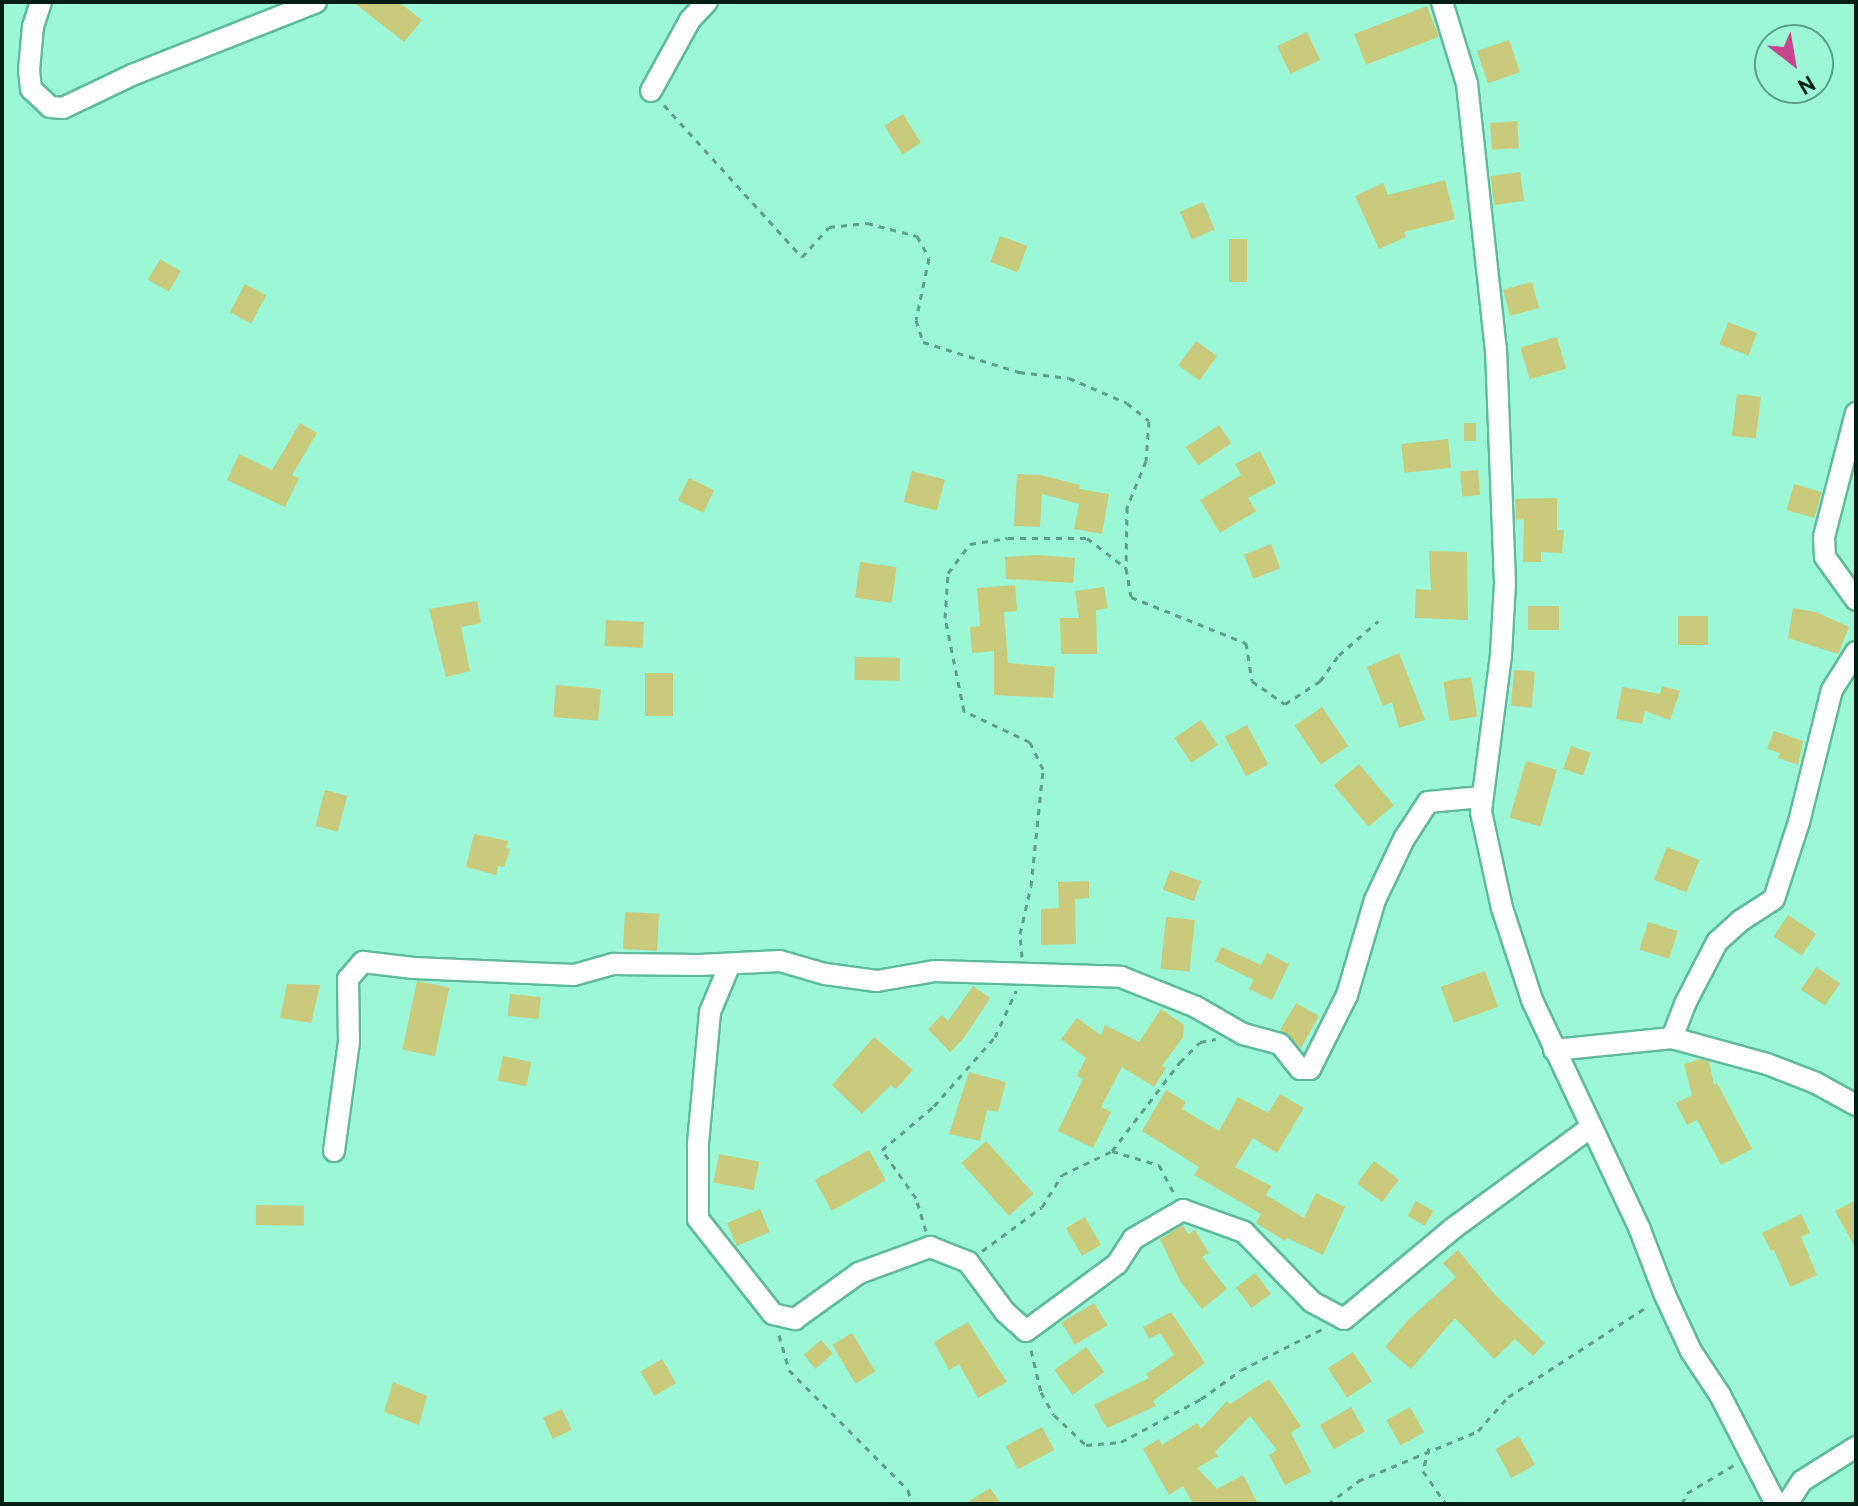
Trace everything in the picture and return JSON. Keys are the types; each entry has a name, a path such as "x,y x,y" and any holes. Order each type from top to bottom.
{"street":[{"path":"41,2 33,26 29,70 31,89 50,107 63,108 132,75 316,2"},
{"path":"651,91 690,20 707,2"},
{"path":"1442,2 1467,84 1496,349 1502,465 1505,583 1501,655 1481,812 1514,955 1554,1050 1640,1230 1691,1351 1720,1395 1776,1504"},
{"path":"1856,413 1824,537 1825,557 1856,600"},
{"path":"1672,1038 1685,1004 1717,942 1740,921 1774,899 1799,822 1832,690 1856,652"},
{"path":"334,1151 349,1042 348,979 363,962 414,968 574,975 613,964 780,961 825,974 877,981 935,971 1121,977 1196,1007 1243,1034 1280,1044 1300,1069 1310,1069 1347,995 1375,900 1404,839 1428,802 1482,797"},
{"path":"730,964 710,1012 698,1145 698,1219 773,1314 795,1319 859,1273 930,1247 968,1262 1005,1312 1026,1331 1117,1264 1133,1239 1183,1210 1244,1232 1312,1302 1344,1319 1455,1227 1590,1128"},
{"path":"1554,1050 1672,1038 1767,1064 1816,1083 1856,1105"},
{"path":"1787,1504 1802,1481 1856,1447"}],"path":[{"path":"651,91 802,257 829,227 867,223 917,236 929,258 916,320 923,342 1019,372 1069,378 1127,403 1149,421 1146,461 1127,507 1126,568 1131,597 1246,643 1252,681 1285,704 1320,681 1339,655 1378,621"},
{"path":"930,1247 916,1198 882,1150 934,1106 995,1037 1024,975 1020,934 1031,886 1043,769 1030,742 964,711 945,618 948,573 970,544 1008,538 1087,538 1126,568"},
{"path":"968,1262 1042,1207 1062,1175 1112,1151 1180,1062 1200,1042 1243,1034"},
{"path":"1112,1151 1159,1165 1183,1210"},
{"path":"1328,1504 1358,1481 1430,1448 1478,1431 1508,1397 1665,1295"},
{"path":"773,1314 789,1370 908,1490 912,1504"},
{"path":"1026,1331 1041,1392 1054,1415 1086,1445 1121,1442 1201,1399 1241,1370 1344,1319"},
{"path":"1430,1448 1423,1471 1446,1504"},
{"path":"1682,1504 1687,1493 1751,1455"}],"building":[{"path":"353,2 399,2 422,20 404,42"},
{"path":"1427,6 1439,37 1366,65 1354,34"},
{"path":"1307,32 1320,60 1290,74 1277,46"},
{"path":"1509,40 1520,72 1488,83 1477,51"},
{"path":"903,114 921,143 902,154 884,126"},
{"path":"1517,121 1519,148 1492,150 1490,123"},
{"path":"1520,172 1524,201 1494,205 1490,176"},
{"path":"1445,180 1455,219 1404,232 1406,237 1379,249 1355,196 1383,183 1388,195"},
{"path":"1203,202 1215,230 1192,239 1180,212"},
{"path":"1000,236 1027,246 1018,272 990,262"},
{"path":"1229,239 1247,239 1247,282 1229,282"},
{"path":"160,259 181,271 169,292 148,280"},
{"path":"1532,282 1539,308 1510,316 1503,290"},
{"path":"245,284 266,295 251,324 230,312"},
{"path":"1728,322 1757,333 1748,356 1719,344"},
{"path":"1557,337 1566,369 1530,379 1520,347"},
{"path":"1196,341 1217,356 1199,381 1178,365"},
{"path":"1737,394 1761,397 1756,439 1732,436"},
{"path":"300,423 317,433 292,475 299,478 285,507 227,480 239,454 272,470"},
{"path":"1464,423 1476,423 1476,441 1464,441"},
{"path":"1219,425 1231,443 1198,466 1186,447"},
{"path":"1448,439 1451,468 1404,473 1401,444"},
{"path":"1260,451 1276,483 1248,498 1256,511 1220,533 1200,500 1241,475 1235,464"},
{"path":"1478,470 1480,495 1462,496 1460,472"},
{"path":"912,471 945,480 937,511 904,502"},
{"path":"1017,474 1040,475 1080,485 1079,489 1109,494 1102,534 1074,529 1079,504 1042,494 1040,527 1014,526"},
{"path":"689,478 714,490 703,513 678,500"},
{"path":"1794,484 1822,492 1814,518 1787,510"},
{"path":"1557,498 1557,530 1564,530 1562,553 1541,552 1541,562 1523,562 1524,519 1516,520 1515,499"},
{"path":"1271,544 1280,568 1253,579 1244,554"},
{"path":"1429,551 1467,552 1468,620 1415,618 1416,589 1431,590"},
{"path":"1037,555 1075,558 1073,583 1006,579 1005,557"},
{"path":"860,562 897,567 892,603 855,598"},
{"path":"1015,585 1017,611 1004,612 1008,663 1055,667 1053,698 994,695 994,651 972,653 970,627 980,626 977,588"},
{"path":"1104,587 1108,608 1096,610 1097,654 1061,654 1060,618 1079,618 1075,591"},
{"path":"477,601 481,623 461,627 470,671 446,677 429,609"},
{"path":"1528,606 1559,606 1559,630 1528,630"},
{"path":"1793,608 1816,612 1849,627 1838,654 1788,638"},
{"path":"1678,616 1708,616 1708,645 1678,645"},
{"path":"606,620 644,622 643,648 605,646"},
{"path":"1399,653 1425,720 1399,728 1392,702 1383,706 1367,667"},
{"path":"855,657 900,658 900,681 855,680"},
{"path":"1514,670 1535,672 1532,708 1511,706"},
{"path":"645,673 673,673 673,716 645,716"},
{"path":"1471,677 1477,717 1450,721 1443,681"},
{"path":"556,685 601,689 598,721 553,717"},
{"path":"1662,686 1680,691 1670,720 1645,711 1642,724 1616,719 1622,687 1660,694"},
{"path":"1322,707 1348,746 1321,764 1295,725"},
{"path":"1201,720 1218,745 1191,763 1174,738"},
{"path":"1247,725 1268,765 1246,776 1225,737"},
{"path":"1774,731 1803,741 1798,765 1778,758 1780,753 1767,749"},
{"path":"1571,746 1591,753 1583,776 1563,769"},
{"path":"1526,761 1557,770 1540,827 1510,818"},
{"path":"1359,764 1394,805 1368,827 1334,785"},
{"path":"325,790 347,796 338,832 315,826"},
{"path":"474,834 508,841 506,848 510,849 504,867 498,866 496,875 466,867"},
{"path":"1667,847 1699,860 1686,893 1654,879"},
{"path":"1170,870 1201,881 1194,901 1163,890"},
{"path":"1089,881 1089,898 1075,899 1076,944 1041,945 1041,909 1059,908 1058,882"},
{"path":"625,912 659,914 657,951 623,949"},
{"path":"1788,915 1816,934 1802,956 1773,937"},
{"path":"1166,917 1195,920 1189,972 1161,969"},
{"path":"1648,922 1678,931 1669,959 1640,950"},
{"path":"1222,947 1261,965 1267,953 1289,964 1272,1000 1249,989 1254,980 1215,961"},
{"path":"1816,967 1840,983 1825,1006 1801,989"},
{"path":"1485,971 1498,1007 1454,1023 1441,987"},
{"path":"417,981 449,988 435,1056 402,1049"},
{"path":"287,984 320,985 311,1023 280,1018"},
{"path":"973,986 990,998 964,1038 950,1052 928,1029 942,1015 948,1021"},
{"path":"510,994 541,997 539,1019 508,1016"},
{"path":"1296,1003 1319,1016 1301,1048 1280,1030"},
{"path":"1161,1009 1184,1025 1183,1037 1162,1066 1166,1068 1154,1087 1122,1067 1101,1107 1111,1112 1093,1148 1058,1131 1083,1079 1077,1076 1086,1058 1061,1039 1077,1018 1101,1035 1105,1025 1139,1042"},
{"path":"874,1037 913,1070 896,1089 891,1085 862,1114 832,1085"},
{"path":"503,1056 531,1062 526,1086 498,1080"},
{"path":"1701,1059 1709,1062 1714,1085 1717,1083 1752,1149 1721,1165 1697,1120 1687,1125 1676,1103 1692,1095 1684,1064"},
{"path":"969,1072 1006,1082 998,1112 987,1110 980,1141 949,1134"},
{"path":"1166,1090 1186,1102 1182,1109 1219,1131 1238,1097 1268,1113 1280,1094 1304,1108 1277,1153 1253,1138 1235,1167 1271,1186 1266,1195 1304,1218 1316,1193 1345,1207 1323,1255 1287,1238 1285,1241 1256,1223 1261,1214 1194,1175 1199,1167 1142,1131"},
{"path":"986,1141 1034,1194 1009,1216 961,1163"},
{"path":"869,1150 886,1181 832,1211 815,1180"},
{"path":"719,1154 759,1162 754,1190 713,1182"},
{"path":"1374,1161 1399,1180 1382,1202 1357,1183"},
{"path":"1856,1200 1856,1249 1835,1211"},
{"path":"1416,1201 1433,1211 1425,1226 1408,1216"},
{"path":"256,1205 304,1206 304,1226 256,1225"},
{"path":"760,1209 770,1232 737,1246 727,1223"},
{"path":"1801,1214 1810,1233 1801,1237 1817,1275 1790,1287 1774,1250 1771,1251 1762,1233"},
{"path":"1085,1217 1101,1245 1082,1256 1066,1228"},
{"path":"1183,1225 1188,1234 1195,1230 1209,1253 1202,1257 1227,1289 1202,1309 1180,1281 1160,1239"},
{"path":"1458,1250 1495,1295 1545,1343 1533,1356 1515,1339 1494,1359 1455,1318 1411,1369 1385,1347 1409,1319 1456,1277 1443,1263"},
{"path":"1255,1273 1271,1294 1251,1308 1236,1287"},
{"path":"1094,1303 1107,1325 1075,1345 1061,1323"},
{"path":"1171,1312 1205,1363 1153,1401 1156,1406 1107,1428 1094,1405 1149,1378 1146,1374 1174,1355 1160,1333 1149,1339 1143,1327"},
{"path":"968,1322 1007,1382 978,1398 959,1364 949,1370 934,1342"},
{"path":"852,1333 875,1372 855,1383 832,1345"},
{"path":"821,1340 833,1354 815,1369 804,1355"},
{"path":"1086,1347 1104,1372 1073,1395 1054,1370"},
{"path":"1353,1352 1372,1381 1347,1398 1328,1368"},
{"path":"662,1359 676,1383 654,1396 640,1372"},
{"path":"1269,1379 1301,1426 1291,1433 1311,1472 1285,1485 1269,1455 1277,1450 1250,1416 1215,1452 1218,1456 1197,1468 1217,1489 1243,1475 1258,1504 1193,1504 1183,1486 1169,1495 1143,1449 1159,1439 1162,1445 1197,1423 1201,1429 1227,1401 1230,1404"},
{"path":"393,1382 427,1396 419,1425 384,1412"},
{"path":"1351,1407 1365,1431 1334,1449 1320,1425"},
{"path":"1410,1407 1424,1432 1400,1445 1386,1420"},
{"path":"562,1409 572,1430 553,1439 543,1418"},
{"path":"1042,1427 1054,1450 1018,1469 1006,1446"},
{"path":"1519,1436 1535,1465 1511,1478 1495,1449"},
{"path":"990,1488 1001,1504 965,1504"}]}
